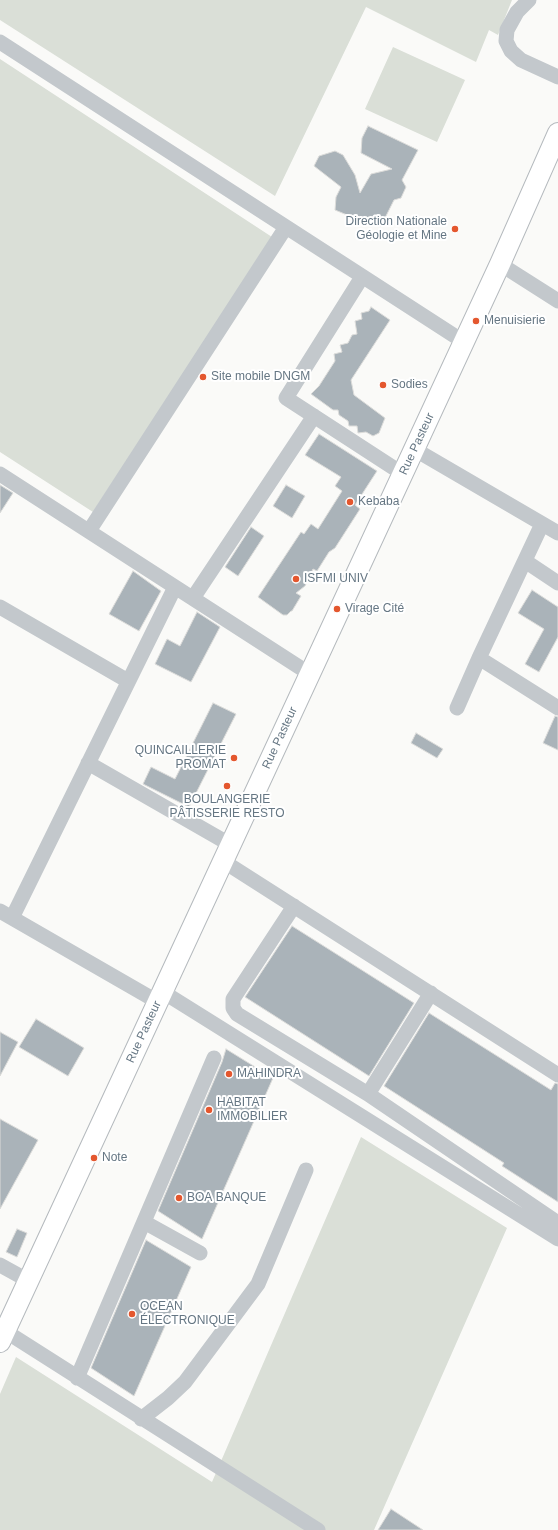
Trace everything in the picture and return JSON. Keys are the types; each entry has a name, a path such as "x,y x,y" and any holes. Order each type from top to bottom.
{"main road":[{"name":"Rue Pasteur","path":"2,1337 464,342 558,133"}],"street":[{"path":"529,0 517,12 507,30 506,41 511,51 521,60 558,77"},
{"path":"0,42 464,342"},
{"path":"89,531 286,227"},
{"path":"500,264 558,301"},
{"path":"362,277 286,398 403,474"},
{"path":"192,598 314,416"},
{"path":"414,449 558,533"},
{"path":"0,474 310,674"},
{"path":"457,708 542,524"},
{"path":"524,561 558,583"},
{"path":"175,587 88,763 6,914 160,997 558,1239"},
{"path":"0,607 128,681"},
{"path":"479,658 558,708"},
{"path":"88,763 227,853 294,906 558,1075"},
{"path":"294,906 233,999 233,1008 237,1014 368,1094 558,1223"},
{"path":"368,1094 430,993"},
{"path":"77,1378 214,1058"},
{"path":"141,1419 168,1398 185,1382 258,1284 306,1170"},
{"path":"144,1222 200,1253"},
{"path":"0,1265 28,1281"},
{"path":"2,1337 77,1378 318,1530"}],"shaded area":[{"path":"0,0 512,0 498,35 489,30 476,62 366,7 275,196 0,20"},
{"path":"393,47 465,80 437,142 365,109"},
{"path":"0,59 272,237 93,512 0,452"},
{"path":"361,1137 507,1228 374,1530 0,1530 0,1394 16,1357 212,1482"}],"building":[{"path":"368,126 418,150 402,180 406,187 401,198 394,200 381,226 369,224 335,210 336,197 341,187 314,166 319,156 335,151 343,155 355,175 360,193 371,174 392,169 361,153 362,138"},
{"path":"371,307 390,320 351,380 354,395 385,418 379,433 373,436 366,432 358,433 357,426 349,426 348,421 339,415 338,410 333,410 311,394 319,386 335,361 334,354 342,352 340,345 348,343 352,335 357,334 355,321 362,319 361,313 369,311"},
{"path":"319,434 377,471 355,505 360,509 335,548 329,552 317,571 313,569 305,586 296,593 301,596 292,611 287,615 283,615 258,597 301,532 304,534 311,524 318,529 342,491 335,486 341,477 305,455"},
{"path":"0,485 13,493 0,513"},
{"path":"286,485 305,496 292,518 273,506"},
{"path":"251,527 264,536 238,576 225,567"},
{"path":"133,571 161,591 139,631 109,614"},
{"path":"532,590 558,607 558,637 539,672 525,664 544,629 518,613"},
{"path":"197,612 220,627 191,682 155,664 167,639 180,646"},
{"path":"213,703 236,714 189,807 143,784 151,767 175,779"},
{"path":"555,716 558,717 558,750 543,743"},
{"path":"416,733 443,749 437,758 411,743"},
{"path":"292,926 414,1003 369,1076 245,997"},
{"path":"429,1013 551,1090 555,1083 558,1084 558,1202 502,1166 504,1163 384,1086"},
{"path":"36,1019 84,1048 68,1076 19,1047"},
{"path":"0,1032 18,1042 0,1076"},
{"path":"226,1049 273,1078 202,1239 158,1211 222,1062"},
{"path":"0,1119 38,1140 0,1209"},
{"path":"17,1229 27,1233 17,1257 6,1252"},
{"path":"146,1240 191,1267 134,1396 91,1368"},
{"path":"391,1509 423,1530 378,1530"}],"place":[{"name":"Direction Nationale Géologie et Mine","path":"455,229"},
{"name":"Menuisierie","path":"476,321"},
{"name":"Site mobile DNGM","path":"203,377"},
{"name":"Sodies","path":"383,385"},
{"name":"Kebaba","path":"350,502"},
{"name":"ISFMI UNIV","path":"296,579"},
{"name":"Virage Cité","path":"337,609"},
{"name":"QUINCAILLERIE PROMAT","path":"234,758"},
{"name":"BOULANGERIE PÂTISSERIE RESTO","path":"227,786"},
{"name":"MAHINDRA","path":"229,1074"},
{"name":"HABITAT IMMOBILIER","path":"209,1110"},
{"name":"Note","path":"94,1158"},
{"name":"BOA BANQUE","path":"179,1198"},
{"name":"OCEAN ÉLECTRONIQUE","path":"132,1314"}]}
